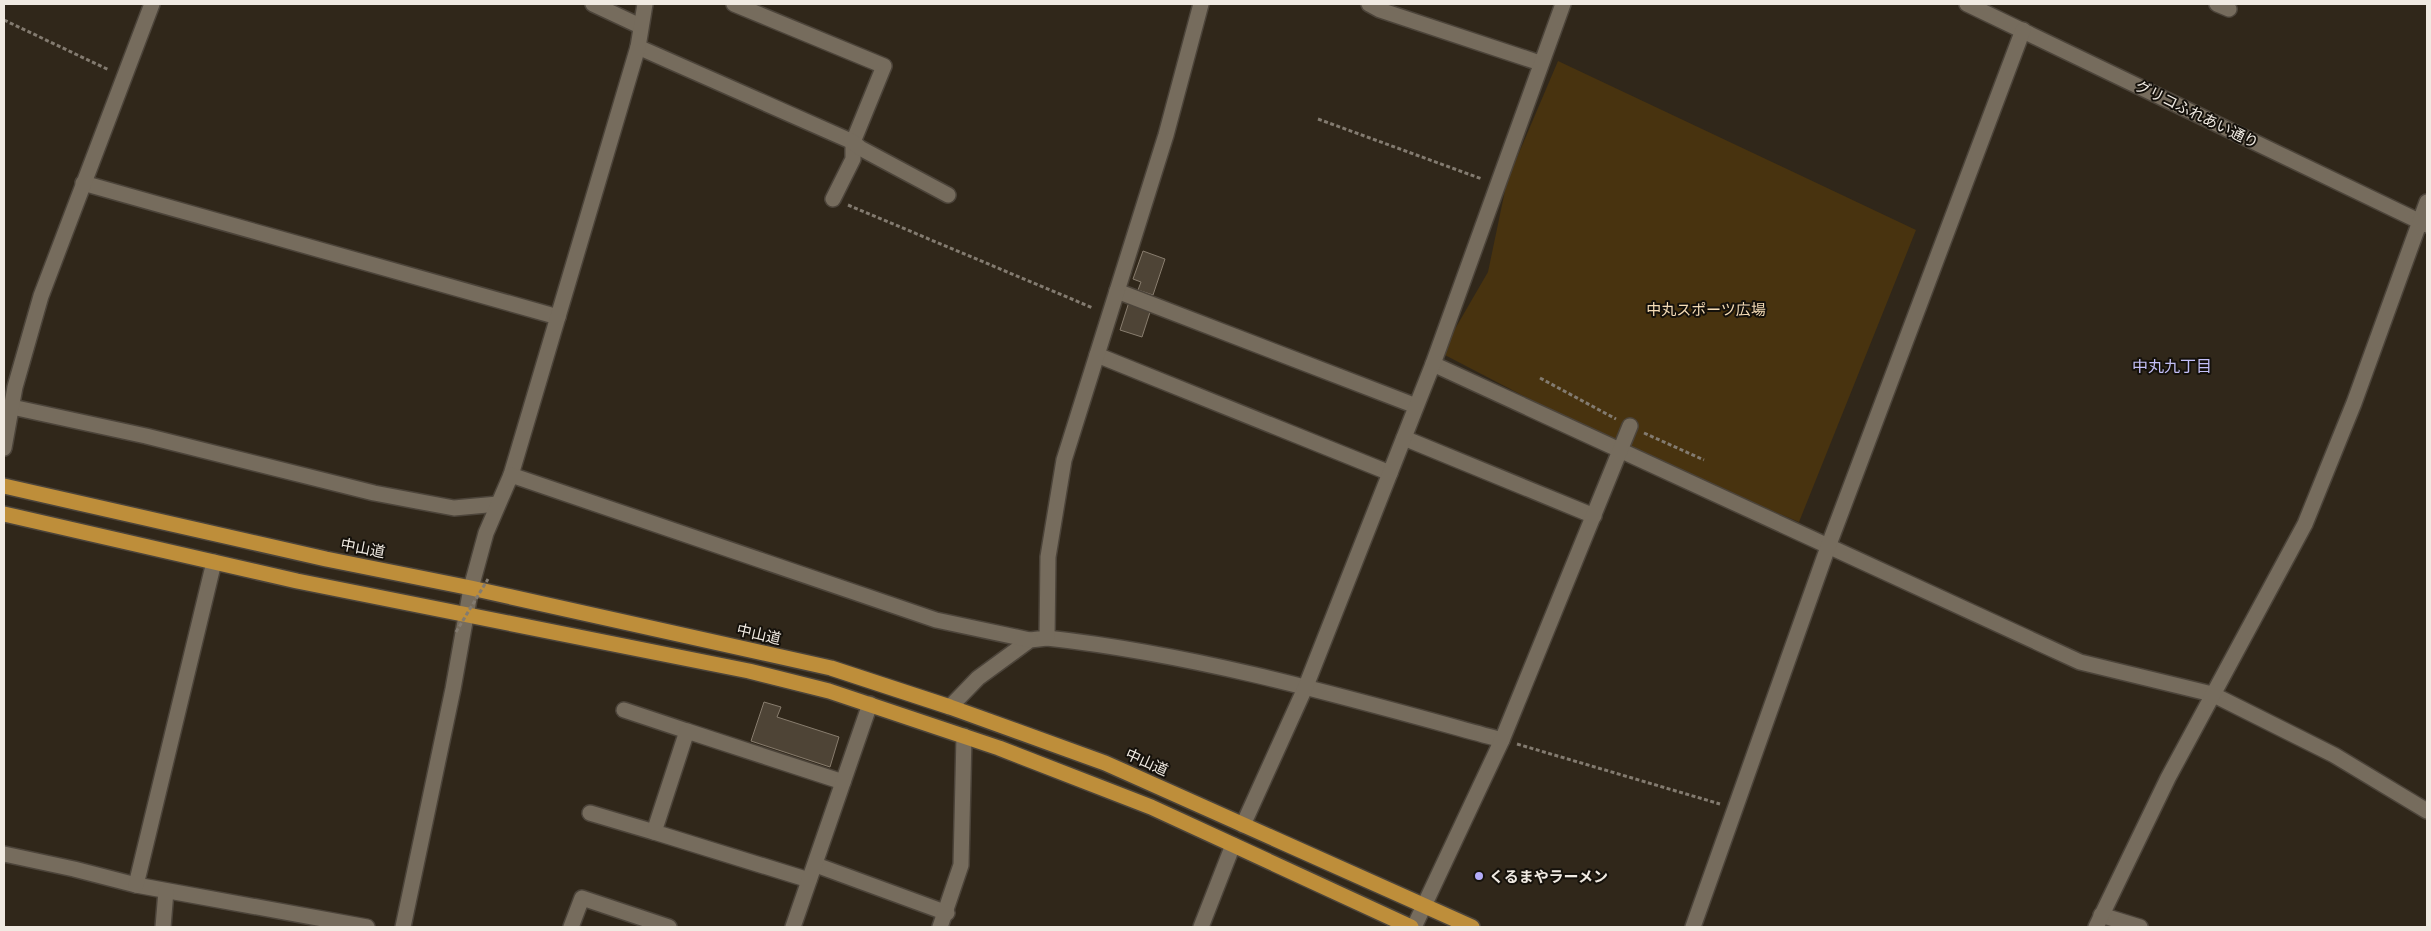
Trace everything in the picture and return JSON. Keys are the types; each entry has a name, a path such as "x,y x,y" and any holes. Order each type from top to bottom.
{"highway":[{"name":"中山道","path":"4,486 326,559 471,588 831,668 950,707 1105,763 1472,927"},
{"path":"4,514 298,581 465,612 749,670 829,691 964,736 1151,807 1412,927"}],"street":[{"path":"4,448 12,407 10,386 83,183 152,4"},
{"path":"593,4 640,26"},
{"path":"403,927 453,689 465,612 471,588 486,532 511,475 638,47 645,4"},
{"path":"734,4 884,66 853,142 853,159 834,199"},
{"path":"1047,638 1048,557 1064,460 1166,135 1201,4"},
{"path":"1370,4 1380,10 1540,63"},
{"path":"1244,824 1306,686 1433,364 1562,4"},
{"name":"グリコふれあい通り","path":"1967,4 2424,224"},
{"path":"1693,927 1828,547 2022,30"},
{"path":"638,47 853,142 860,148 948,195"},
{"path":"83,183 558,317"},
{"path":"2140,927 2099,921 2168,778 2306,524 2424,224 2427,202"},
{"path":"1117,291 1416,406"},
{"path":"1097,356 1390,473"},
{"path":"1433,364 2080,662 2212,694 2334,755 2427,811"},
{"path":"12,407 146,436 374,493 454,508 498,504"},
{"path":"1412,927 1502,740 1622,451 1630,426"},
{"path":"1404,438 1594,516"},
{"path":"511,475 936,620 1030,640 1047,638 1112,645 1306,686 1502,740"},
{"path":"136,886 214,562"},
{"path":"950,707 978,678 1030,640"},
{"path":"793,927 816,865 870,704"},
{"path":"624,710 843,782"},
{"path":"654,832 687,731"},
{"path":"816,865 943,920 961,865 964,736"},
{"path":"590,813 809,880"},
{"path":"1201,927 1233,845"},
{"path":"4,854 74,869 136,886 367,927"},
{"path":"163,927 166,891"},
{"path":"571,927 582,898 669,927"}],"path":[{"path":"4,20 125,78"},
{"path":"1318,119 1496,185"},
{"path":"834,199 1109,315"},
{"path":"1540,378 1616,419"},
{"path":"1650,436 1704,460"},
{"path":"456,632 488,579"},
{"path":"1502,740 1735,808"}],"green space":[{"name":"中丸スポーツ広場","path":"1558,61 1916,230 1799,522 1633,453 1441,353 1488,272 1507,181"}],"building":[{"path":"1143,251 1165,259 1153,295 1138,290 1141,282 1133,279"},
{"path":"1129,302 1151,309 1142,337 1120,330"},
{"path":"764,702 781,707 777,717 839,737 830,767 751,741"}],"place":[{"name":"くるまやラーメン","path":"1479,876"}],"district":[{"name":"中丸九丁目","path":"2172,366"}]}
